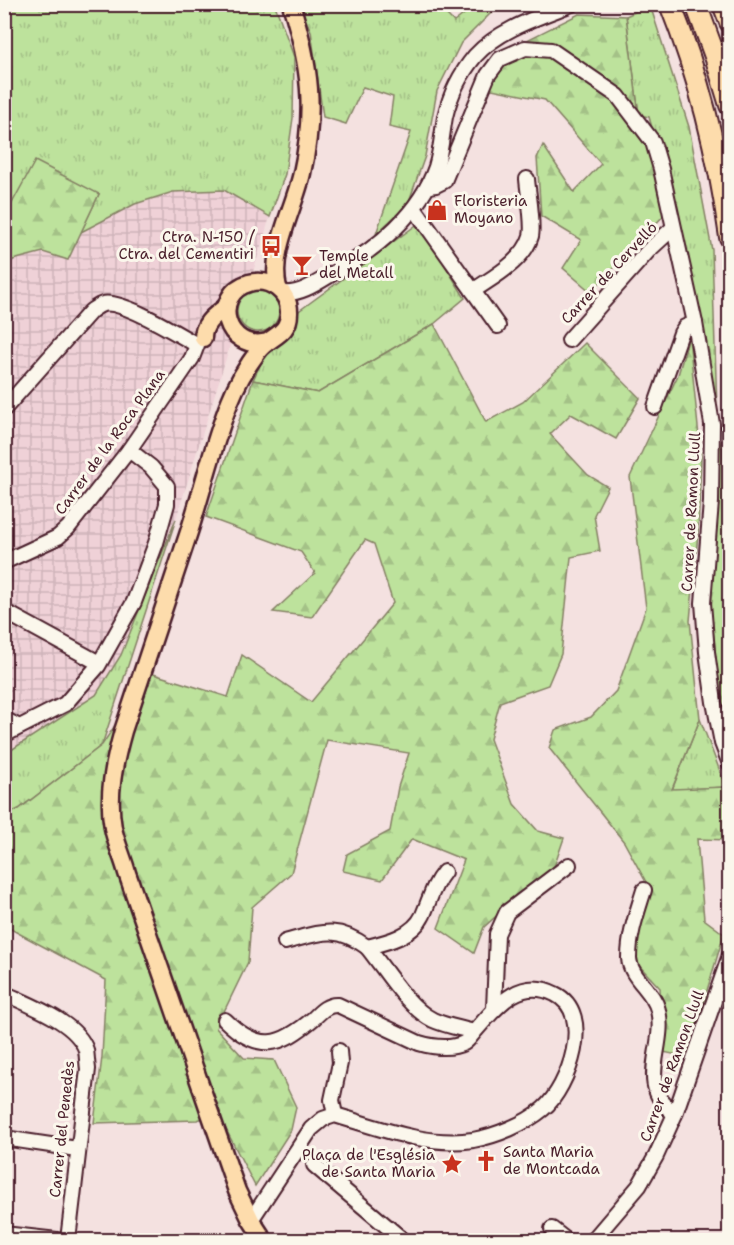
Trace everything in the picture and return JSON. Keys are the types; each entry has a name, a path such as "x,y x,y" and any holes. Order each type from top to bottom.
{"highway":[{"path":"670,4 702,101 721,182 729,237"},
{"path":"696,4 713,48 729,105"},
{"path":"723,4 729,22"}],"main road":[{"path":"264,1240 237,1191 127,873 113,829 111,798 112,774 123,731 190,531 230,400 245,370 260,350 281,334 285,328 289,311 274,269 303,172 310,110 307,63 291,4"},
{"path":"245,370 245,348 227,319 227,306 229,299 238,288 250,282 279,247"},
{"path":"250,282 264,282 280,291"},
{"path":"200,342 207,323 227,306"},
{"path":"200,342 216,332 237,335 255,344 268,342"}],"street":[{"path":"289,311 294,304 383,239 414,208 428,186 436,166 452,96 462,75 484,47 512,30 572,4"},
{"name":"Carrer de Ramon Llull","path":"428,186 436,185 444,180 488,75 500,59 525,48 551,50 618,96 653,142 662,169 695,322 711,424 711,493 703,603 707,652 722,743 729,764"},
{"path":"473,291 504,270 525,250 532,234 526,179"},
{"path":"414,208 498,326"},
{"name":"Carrer de Cervelló","path":"569,340 648,251 673,228"},
{"path":"280,291 290,294 304,290 343,268"},
{"path":"4,409 91,311 103,304 117,305 200,342"},
{"path":"655,407 681,333 685,327 695,322"},
{"name":"Carrer de la Roca Plana","path":"4,562 58,537 68,528 129,450 192,358 200,342"},
{"path":"4,735 65,704 99,663 134,602 156,543 167,504 167,486 151,467 129,450"},
{"path":"11,615 99,663"},
{"path":"4,718 19,728"},
{"path":"494,1009 497,934 507,912 568,865"},
{"path":"367,947 393,939 408,932 416,925 422,916 435,882 444,872"},
{"path":"644,890 630,936 629,962 654,999 659,1012 654,1079 656,1093 675,1114"},
{"path":"285,942 327,932 337,932 354,938 367,947 413,1004 424,1014 434,1020 474,1032"},
{"name":"Carrer de Ramon Llull","path":"593,1240 639,1186 650,1169 675,1114 729,955"},
{"path":"225,1020 243,1037 271,1042 286,1038 332,1005 348,1008 430,1046 448,1047 463,1043 494,1009 510,996 526,988 536,988 564,999 570,1006 576,1025 574,1049 562,1086 554,1098 537,1114 487,1137 460,1141 420,1139 335,1115 323,1119 311,1129 251,1220"},
{"name":"Carrer del Penedès","path":"5,994 67,1026 79,1036 86,1050 88,1069 68,1240"},
{"path":"335,1115 332,1100 339,1051"},
{"path":"4,1138 77,1149"},
{"path":"314,1165 403,1240"},
{"path":"552,1229 566,1240"},
{"path":"4,1234 57,1240"}],"shaded area":[{"path":"224,190 270,217 176,519 121,655 96,695 5,754 4,269 13,260 43,252 68,260 81,232 135,204 173,192"}],"green space":[{"path":"4,5 275,5 294,57 293,118 285,174 270,217 224,190 173,192 135,204 81,232 99,194 5,206"},
{"path":"299,5 437,5 454,22 476,5 499,5 461,43 437,91 425,156 408,204 376,234 411,132 389,127 393,97 363,87 346,124 323,117 311,31"},
{"path":"650,5 689,127 712,250 717,411 691,269 649,117 639,115 626,16"},
{"path":"579,14 626,16 639,115 666,213 591,292 563,268 581,240 541,216 537,158 543,145 574,192 601,164 545,100 487,88 497,55"},
{"path":"35,161 99,194 68,260 43,252 13,260 5,269 5,206 11,205"},
{"path":"419,223 465,298 434,324 318,393 253,380 267,350 292,316"},
{"path":"258,290 266,291 273,296 278,303 278,319 273,326 266,331 258,332 250,331 243,326 238,319 237,311 238,303 243,296 250,291"},
{"path":"434,324 486,422 523,402 585,343 640,398 616,439 571,414 550,434 588,475 608,487 594,515 600,551 571,557 561,654 548,685 500,702 490,739 514,804 538,831 564,838 552,873 523,892 484,927 474,953 438,928 464,860 412,839 382,880 343,871 347,854 390,831 398,787 409,753 327,740 291,873 252,907 248,962 216,1028 244,1058 274,1060 296,1107 291,1130 255,1186 218,1114 197,1120 94,1123 102,1057 106,980 5,926 4,816 19,809 102,745 150,673 228,697 242,655 311,702 393,603 374,544 365,540 312,617 273,612 315,573 301,552 206,517 253,380 318,393"},
{"path":"689,337 701,457 698,533 690,621 700,719 672,789 726,787 729,840 697,839 704,919 724,934 687,1057 663,1052 660,988 634,960 647,884 624,842 549,748 555,730 591,717 616,691 646,608 630,477 678,375"},
{"path":"722,440 730,569 729,739 717,667 711,611 719,449"},
{"path":"176,519 102,745 19,809 5,816 5,754 96,695 121,655"},
{"path":"700,719 726,787 672,790"}],"place":[{"name":"Floristeria Moyano","path":"437,210"},
{"name":"Ctra. N-150 / Ctra. del Cementiri","path":"271,246"},
{"name":"Temple del Metall","path":"302,265"},
{"name":"Santa Maria de Montcada","path":"486,1161"},
{"name":"Plaça de l'Església de Santa Maria","path":"452,1164"}]}
